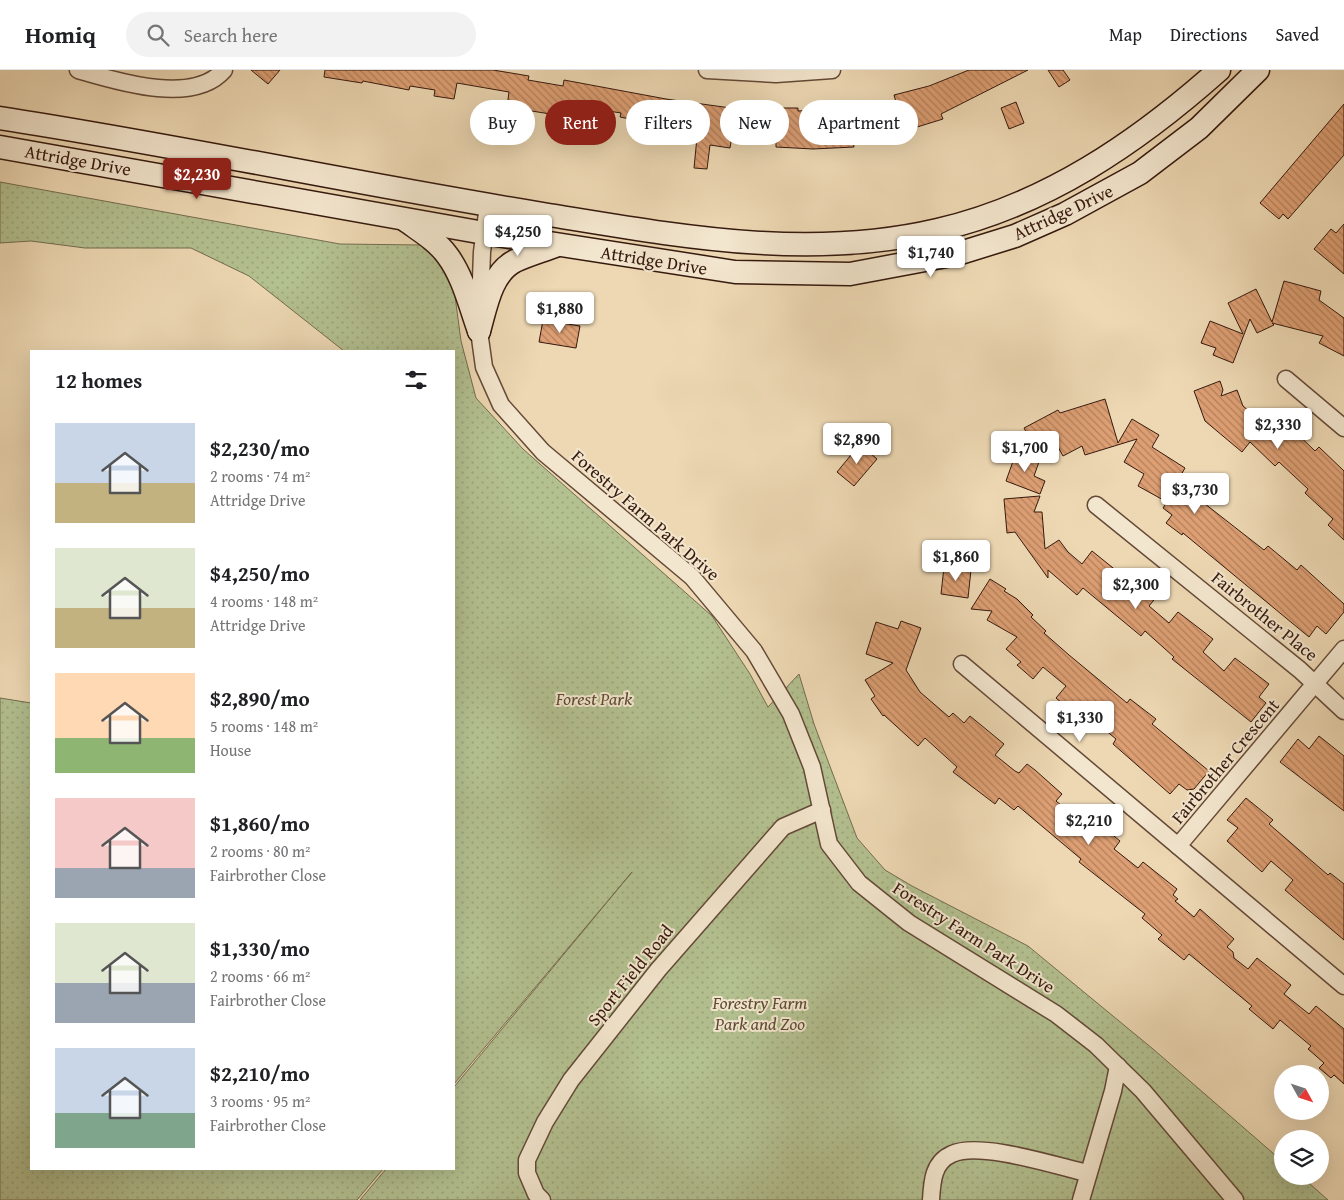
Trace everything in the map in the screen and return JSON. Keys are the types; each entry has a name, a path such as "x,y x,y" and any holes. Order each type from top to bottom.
{"main road":[{"name":"Attridge Drive","path":"0,118 86,131 488,205 675,235 763,245 850,244 938,230 1016,205 1067,181 1110,157 1171,112 1219,70"},
{"name":"Attridge Drive","path":"0,147 401,216 484,233 735,272 850,274 957,254 1015,236 1065,214 1140,173 1199,128 1258,70"},
{"path":"401,216 434,241 448,256 462,284 479,330"},
{"path":"479,330 491,290 500,273 514,261 558,245"}],"street":[{"path":"78,70 132,83 182,89 195,87 224,70"},
{"path":"707,70 776,74 832,70"},
{"name":"Forestry Farm Park Drive","path":"488,205 484,233 479,330 484,367 500,405 544,452 692,577 754,651 791,714 812,767 829,844 859,883 909,923 1056,1014 1096,1045 1143,1091 1235,1200"},
{"path":"1286,378 1344,428"},
{"name":"Fairbrother Place","path":"1096,505 1300,670 1344,711"},
{"name":"Fairbrother Crescent","path":"1344,649 1178,846 1344,986"},
{"path":"962,664 1178,846"},
{"name":"Sport Field Road","path":"542,1200 536,1194 527,1173 527,1160 545,1122 571,1080 658,970 783,827 822,810"},
{"path":"1081,1200 1107,1114 1118,1066"},
{"path":"931,1200 932,1179 941,1162 951,1154 964,1150 996,1152 1088,1173"}],"green space":[{"name":"Forestry Farm Park and Zoo","path":"0,182 340,244 422,245 434,254 454,289 461,341 476,398 523,449 712,616 750,674 768,707 799,674 814,724 857,838 885,870 1028,946 1153,1049 1274,1154 1274,1185 1311,1185 1328,1200 360,1200 385,1170 455,1170 455,1086 632,872 455,1083 455,350 343,350 249,276 191,248 85,248 31,241 0,243"},
{"path":"0,698 30,703 30,1170 382,1170 357,1200 0,1200"}],"building":[{"path":"251,70 280,70 268,84"},
{"path":"325,70 493,70 529,76 528,80 563,86 564,80 673,100 626,100 626,118 620,117 621,113 616,112 616,100 545,100 545,113 535,112 535,100 508,100 509,92 457,83 454,99 434,96 435,90 410,86 409,90 363,81 362,83 324,77"},
{"path":"969,70 1028,70 941,114 943,119 918,127 918,100 895,100 894,95 929,86"},
{"path":"1048,70 1063,70 1070,80 1059,87"},
{"path":"1016,102 1024,123 1009,129 1001,108"},
{"path":"1344,104 1344,155 1288,219 1283,214 1279,219 1260,203"},
{"path":"710,105 720,106 720,145 730,145 730,148 710,145"},
{"path":"789,108 798,108 799,145 854,145 854,147 813,149 776,147 776,145 789,145"},
{"path":"696,145 710,145 707,169 694,168"},
{"path":"1344,224 1344,274 1314,249 1331,229 1336,233"},
{"path":"1284,281 1321,291 1319,300 1344,318 1344,356 1319,343 1323,336 1272,323 1274,325 1257,333 1250,319 1233,363 1213,355 1216,348 1201,343 1210,321 1243,334 1228,303 1256,289 1272,322"},
{"path":"543,320 580,326 576,348 539,342"},
{"path":"1220,381 1223,390 1221,396 1237,390 1243,406 1279,436 1289,426 1315,451 1319,447 1344,471 1344,540 1328,525 1333,519 1305,493 1308,489 1279,462 1275,466 1250,442 1242,452 1205,421 1194,391"},
{"path":"1105,399 1118,443 1132,419 1159,435 1152,447 1185,468 1177,482 1264,550 1268,546 1297,570 1301,565 1344,604 1344,612 1326,634 1317,626 1309,637 1183,533 1182,535 1166,523 1172,515 1163,508 1167,502 1138,486 1144,474 1124,462 1137,439 1085,455 1082,446 1063,456 1057,445 1038,455 1024,428 1058,410 1060,413"},
{"path":"860,444 877,459 854,486 837,472"},
{"path":"1017,450 1040,459 1034,476 1045,481 1040,494 1006,481"},
{"path":"1040,496 1034,512 1042,512 1045,549 1059,540 1068,552 1082,564 1092,551 1123,576 1128,571 1158,595 1149,606 1169,623 1178,612 1213,639 1203,652 1224,671 1235,658 1269,684 1259,697 1266,703 1251,722 1172,659 1174,657 1145,631 1141,636 1083,588 1077,595 1048,570 1048,578 1015,532 1007,533 1004,499"},
{"path":"944,567 971,570 968,598 941,594"},
{"path":"990,579 1017,599 1033,615 1031,617 1046,631 1044,633 1069,655 1127,703 1130,699 1156,719 1152,724 1209,771 1194,789 1187,790 1179,784 1170,794 1113,744 1116,739 1092,719 1088,725 1056,698 1066,686 1043,667 1033,679 1017,665 1021,662 1006,649 1017,637 987,620 992,611 971,609"},
{"path":"901,621 921,628 906,670 920,692 949,717 953,713 964,723 970,716 1004,744 995,755 1019,773 1027,764 1062,794 1056,801 1082,822 1088,815 1120,841 1114,849 1138,868 1143,862 1177,889 1173,895 1178,899 1175,901 1194,917 1200,909 1234,939 1227,947 1233,952 1234,958 1248,969 1257,958 1291,985 1284,994 1309,1014 1316,1006 1344,1029 1344,1084 1334,1075 1331,1078 1329,1076 1329,1065 1322,1065 1324,1063 1308,1049 1311,1046 1280,1020 1273,1029 1249,1009 1252,1006 1189,954 1184,960 1158,939 1162,935 1142,918 1145,914 1079,862 1081,859 1018,806 1014,810 999,798 995,804 953,772 957,767 925,738 918,746 883,716 871,699 875,696 865,680 893,663 866,654 876,622 898,629"},
{"path":"1319,736 1344,756 1344,811 1280,762 1298,739 1309,749"},
{"path":"1246,798 1273,820 1269,824 1328,875 1330,873 1344,884 1344,940 1285,890 1293,880 1271,861 1262,872 1227,841 1238,828 1227,820"}],"park label":[{"name":"Forest Park","path":"594,698"}]}
